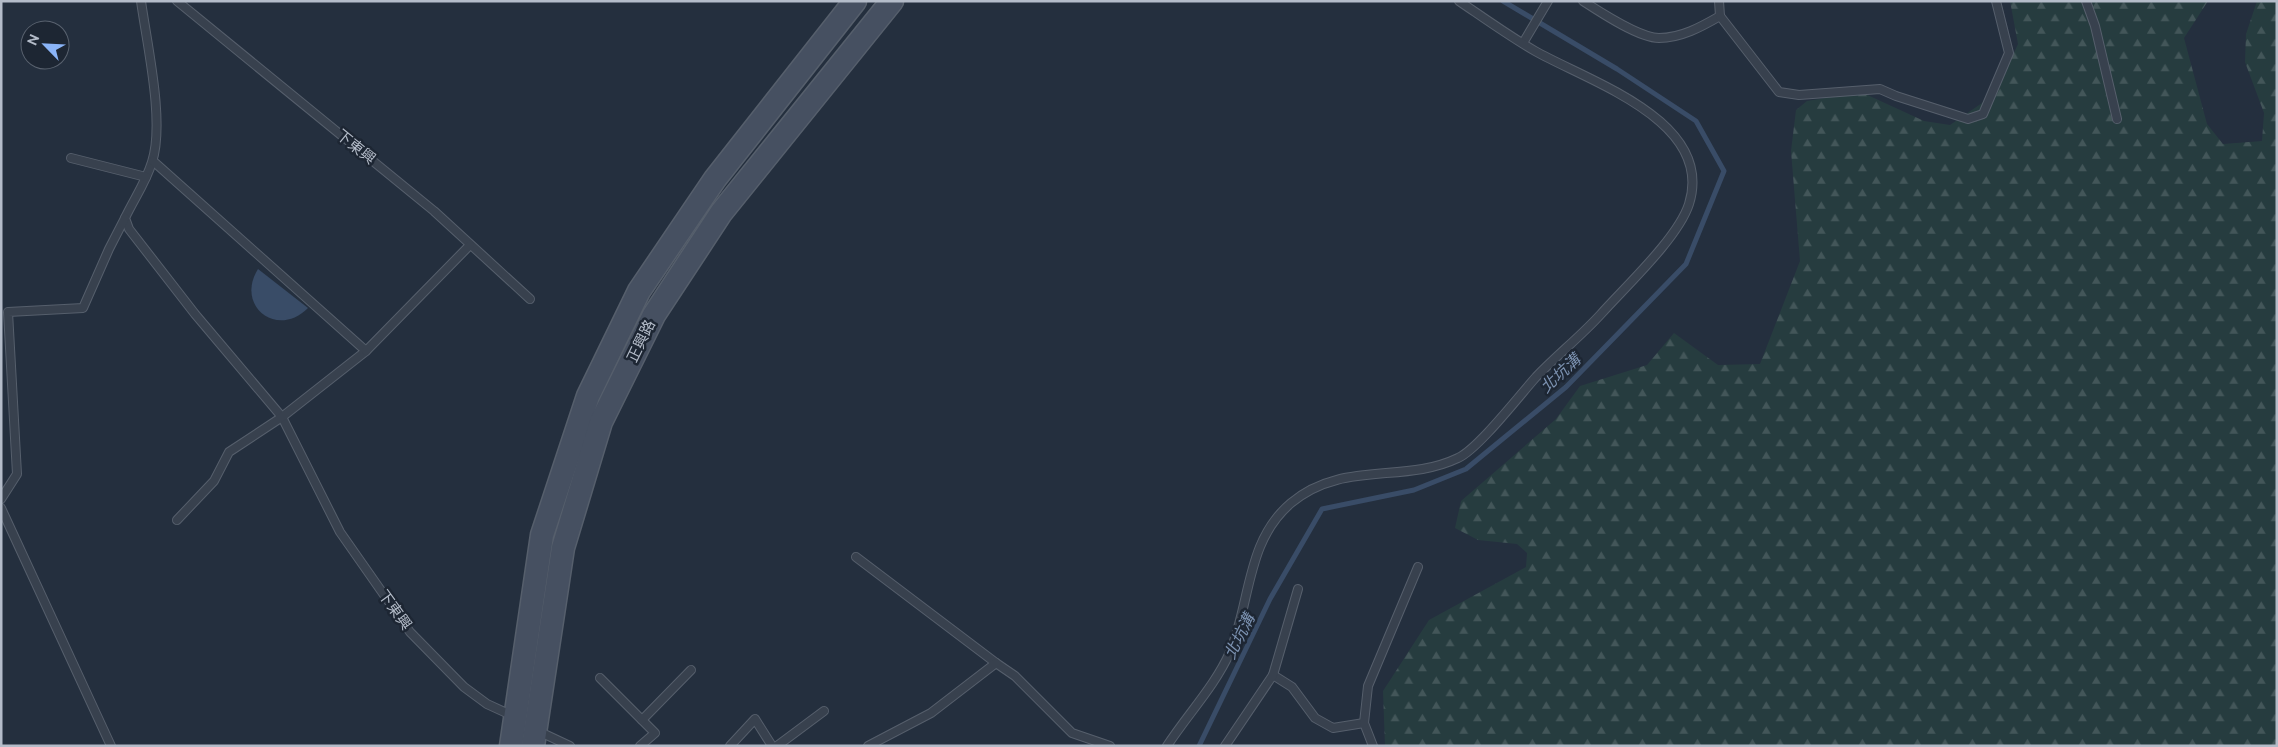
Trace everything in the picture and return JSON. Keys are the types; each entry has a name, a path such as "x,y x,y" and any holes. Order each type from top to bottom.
{"main road":[{"name":"正興路","path":"526,727 542,535 588,396 644,283 715,179 855,1"},
{"name":"正興路","path":"511,746 526,727 563,548 606,413 654,315 721,213 892,1"}],"lane":[{"path":"1,499 17,474 8,312 83,308 108,249 153,162 157,137 155,108 141,1"},
{"name":"下東興","path":"177,1 434,211 530,299"},
{"path":"1167,746 1210,686 1228,655 1238,629 1254,560 1267,532 1289,504 1312,488 1334,479 1440,465 1461,457 1538,375 1615,298 1672,235 1688,206 1694,183 1691,165 1683,146 1671,130 1634,102 1524,43 1459,1"},
{"path":"1524,43 1548,1"},
{"path":"1582,1 1635,31 1658,38 1693,32 1720,16"},
{"path":"1719,1 1720,16 1780,92 1799,95 1880,89 1968,119 1983,114 2009,53 1996,1"},
{"path":"2086,1 2095,26 2117,119"},
{"path":"71,158 146,177"},
{"path":"153,162 366,351"},
{"name":"下東興","path":"125,218 129,229 195,314 282,416 340,532 410,632 464,688 526,727 570,746"},
{"path":"176,520 214,482 229,452 282,416 366,351 470,244"},
{"path":"1,508 111,746"},
{"path":"856,557 1015,676 1072,733 1110,746"},
{"path":"1373,746 1364,724 1368,686 1418,567"},
{"path":"1225,746 1273,675 1298,589"},
{"path":"868,746 930,713 996,663"},
{"path":"642,720 691,670"},
{"path":"1273,675 1292,687 1315,718 1333,728 1364,724"},
{"path":"600,678 655,733 640,746"},
{"path":"777,746 824,711"},
{"path":"730,746 755,719 772,746"}],"green space":[{"path":"2010,1 2208,1 2184,38 2207,124 2223,144 2262,141 2264,113 2245,62 2246,34 2257,1 2277,1 2277,746 1385,746 1383,691 1429,620 1526,567 1527,553 1517,544 1478,540 1455,528 1461,501 1556,419 1580,386 1647,365 1674,333 1718,365 1760,364 1800,261 1791,151 1796,110 1807,101 1861,92 1924,121 1950,125 1995,94 2018,44"}],"water":[{"path":"258,269 308,308 296,317 284,320 272,319 263,314 256,306 252,295 252,283"}],"waterway":[{"name":"北坑溝","path":"1199,746 1270,599 1322,509 1414,490 1466,469 1566,387 1686,264 1724,171 1696,121 1617,69 1503,1"}]}
